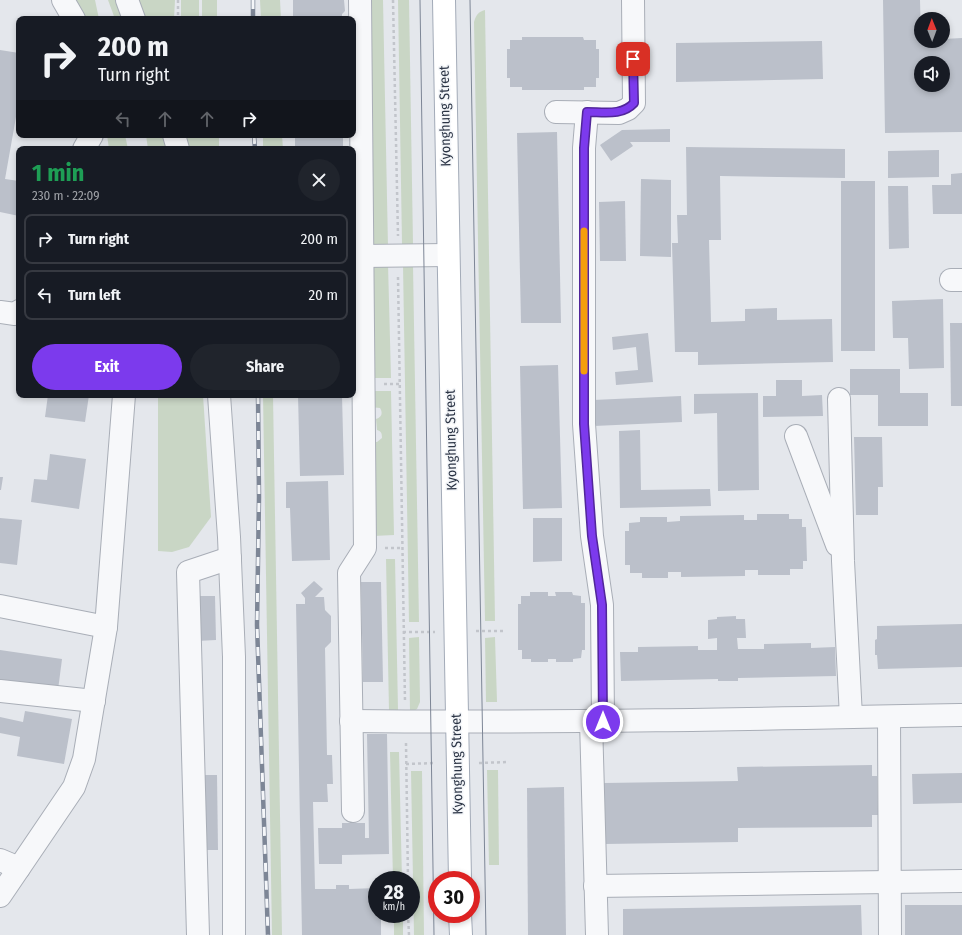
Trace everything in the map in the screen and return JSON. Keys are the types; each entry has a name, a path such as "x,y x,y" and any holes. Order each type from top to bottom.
{"main road":[{"name":"Kyonghung Street","path":"444,0 447,255 460,871"},
{"path":"460,923 460,935"}],"street":[{"path":"63,0 72,16"},
{"path":"127,0 133,16"},
{"path":"353,810 349,573 365,548 360,0"},
{"path":"556,112 619,113 628,109 634,103 633,0"},
{"path":"587,112 584,148 584,424 592,536 602,605 597,721 595,886 597,935"},
{"path":"362,256 447,255"},
{"path":"0,312 16,313"},
{"path":"0,896 9,864 74,787 84,759 106,627 124,398"},
{"path":"219,398 230,558 234,657 234,935"},
{"path":"839,399 843,561 851,717"},
{"path":"796,436 843,561"},
{"path":"198,935 188,572 230,558"},
{"path":"0,606 106,627"},
{"path":"0,691 94,701"},
{"path":"351,720 457,722 597,721 962,715"},
{"path":"889,716 890,935"},
{"path":"595,886 962,881"}],"path":[{"path":"178,0 178,16"},
{"path":"393,0 408,871"},
{"path":"408,923 409,935"}],"green space":[{"path":"76,0 95,0 98,16 83,16"},
{"path":"108,0 117,0 123,16 114,16"},
{"path":"138,0 175,0 174,16 143,16"},
{"path":"181,0 199,0 199,16 181,16"},
{"path":"202,0 217,0 217,16 202,16"},
{"path":"260,0 280,0 281,16 261,16"},
{"path":"366,0 383,0 388,247 370,248"},
{"path":"398,0 409,0 413,244 402,244"},
{"path":"485,10 495,621 485,621 474,22 478,14"},
{"path":"107,138 126,138 127,146 109,146"},
{"path":"146,138 164,138 166,146 148,146"},
{"path":"184,138 219,138 219,146 187,146"},
{"path":"263,138 282,138 283,146 263,146"},
{"path":"367,264 388,264 391,378 369,378"},
{"path":"403,265 413,265 419,622 409,622"},
{"path":"370,391 391,391 394,535 373,536 371,442 377,442 382,438 381,432 377,430 376,419 381,416 382,413 380,408 370,407"},
{"path":"158,398 203,398 211,517 189,547 172,552 158,551"},
{"path":"263,398 273,398 282,935 272,935"},
{"path":"386,559 395,559 398,710 389,711"},
{"path":"419,637 420,702 417,709 410,713 409,638"},
{"path":"495,637 497,702 486,702 485,638"},
{"path":"390,752 399,752 402,871 393,871"},
{"path":"487,770 498,770 499,865 489,865"},
{"path":"411,771 422,771 424,935 414,935 414,923 420,923 420,871 413,871"},
{"path":"394,923 403,923 403,935 394,935"}],"building":[{"path":"293,0 344,0 345,11 342,16 293,16"},
{"path":"883,0 920,0 920,12 914,12 914,48 950,48 950,39 962,38 962,132 885,133"},
{"path":"522,37 583,37 584,40 596,40 596,49 599,49 599,78 596,78 596,87 584,87 584,90 522,90 522,87 510,87 510,78 507,78 507,49 510,49 510,40 522,40"},
{"path":"822,41 823,79 676,82 676,43"},
{"path":"0,50 16,53 16,117 5,179 16,181 16,215 0,212"},
{"path":"670,129 670,142 630,142 633,146 611,161 600,145 622,130"},
{"path":"557,132 561,323 521,323 517,133"},
{"path":"295,138 343,138 343,146 295,146"},
{"path":"686,147 845,149 845,178 720,176 721,240 709,240 711,322 745,321 745,309 777,308 777,320 832,319 833,362 698,365 698,352 675,352 672,243 678,243 677,215 687,215"},
{"path":"939,150 939,177 888,178 888,151"},
{"path":"962,173 962,214 933,214 932,185 951,185 951,174"},
{"path":"641,179 671,180 671,257 640,256"},
{"path":"841,181 875,181 875,351 841,351"},
{"path":"888,186 908,186 909,248 889,249"},
{"path":"625,201 626,261 600,261 599,202"},
{"path":"943,299 944,368 909,369 908,338 893,338 892,301"},
{"path":"950,323 962,323 962,406 951,406"},
{"path":"648,333 653,382 616,385 615,372 638,370 636,347 613,350 612,337"},
{"path":"558,365 562,508 523,509 520,366"},
{"path":"850,369 900,369 900,393 928,393 928,426 878,426 878,395 850,395"},
{"path":"776,380 802,380 802,396 822,395 823,416 763,417 763,396 776,396"},
{"path":"758,393 759,490 718,491 717,413 694,414 694,394"},
{"path":"681,396 682,422 594,426 593,400"},
{"path":"48,398 89,398 85,422 45,417"},
{"path":"298,398 342,398 344,475 300,476"},
{"path":"640,430 641,490 710,489 711,506 620,508 619,431"},
{"path":"854,437 882,437 883,487 878,487 878,515 856,515"},
{"path":"50,454 86,459 79,509 31,502 34,479 47,480"},
{"path":"0,477 3,477 1,490 0,490"},
{"path":"328,481 330,560 292,561 290,508 286,508 286,482"},
{"path":"757,514 789,514 789,519 802,519 802,527 806,527 807,561 803,561 803,569 790,569 790,575 758,575 758,570 745,570 745,576 681,577 681,572 668,572 668,578 642,578 642,573 630,573 630,565 625,565 625,531 629,531 629,523 640,522 640,517 667,517 667,522 680,521 680,516 744,515 744,520 757,520"},
{"path":"0,518 22,520 17,565 0,563"},
{"path":"533,518 562,518 562,561 533,562"},
{"path":"314,581 323,589 315,597 324,597 325,610 331,616 331,642 325,648 327,755 332,755 333,784 327,784 328,802 313,802 315,889 336,889 336,885 349,885 349,889 368,888 368,923 381,923 381,935 302,935 296,604 305,604 305,598 301,593"},
{"path":"361,582 381,582 383,682 363,682"},
{"path":"530,592 548,592 548,596 556,596 555,592 572,592 573,595 581,596 581,603 585,603 585,650 582,650 581,658 573,659 573,662 556,662 556,659 548,659 548,662 531,662 531,659 522,659 522,650 518,650 518,604 521,604 521,596 530,596"},
{"path":"196,596 215,596 216,640 197,641"},
{"path":"736,616 736,619 745,619 746,638 737,638 738,649 764,649 764,644 811,643 811,648 835,647 836,676 738,678 738,681 718,681 718,679 621,681 620,652 638,652 638,647 698,646 698,650 717,650 717,638 708,639 708,620 717,619 717,617"},
{"path":"962,624 962,667 878,669 877,655 875,655 877,626"},
{"path":"0,650 62,659 58,690 0,681"},
{"path":"25,711 72,719 64,764 17,756 20,737 0,733 0,717 23,722"},
{"path":"367,734 387,734 389,854 342,855 342,864 319,864 318,828 342,828 342,823 365,823 365,838 369,838"},
{"path":"872,765 872,776 877,776 878,815 872,815 872,827 738,828 738,842 605,844 599,794 604,794 604,783 738,781 737,767"},
{"path":"962,773 962,803 913,804 912,774"},
{"path":"200,775 217,775 218,850 201,850"},
{"path":"564,787 566,935 528,935 527,788"},
{"path":"861,905 862,935 623,935 623,909"},
{"path":"905,905 962,905 962,935 905,935"}],"tram line":[{"path":"420,0 434,935"},
{"path":"470,0 486,935"}],"railway":[{"path":"253,0 253,16"},
{"path":"254,138 255,146"},
{"path":"258,398 259,497 257,625 268,935"}],"slow traffic":[{"path":"584,231 584,371"}],"route":[{"path":"603,722 602,605 592,536 584,424 584,148 587,112 619,113 628,109 634,103 633,59"}]}
